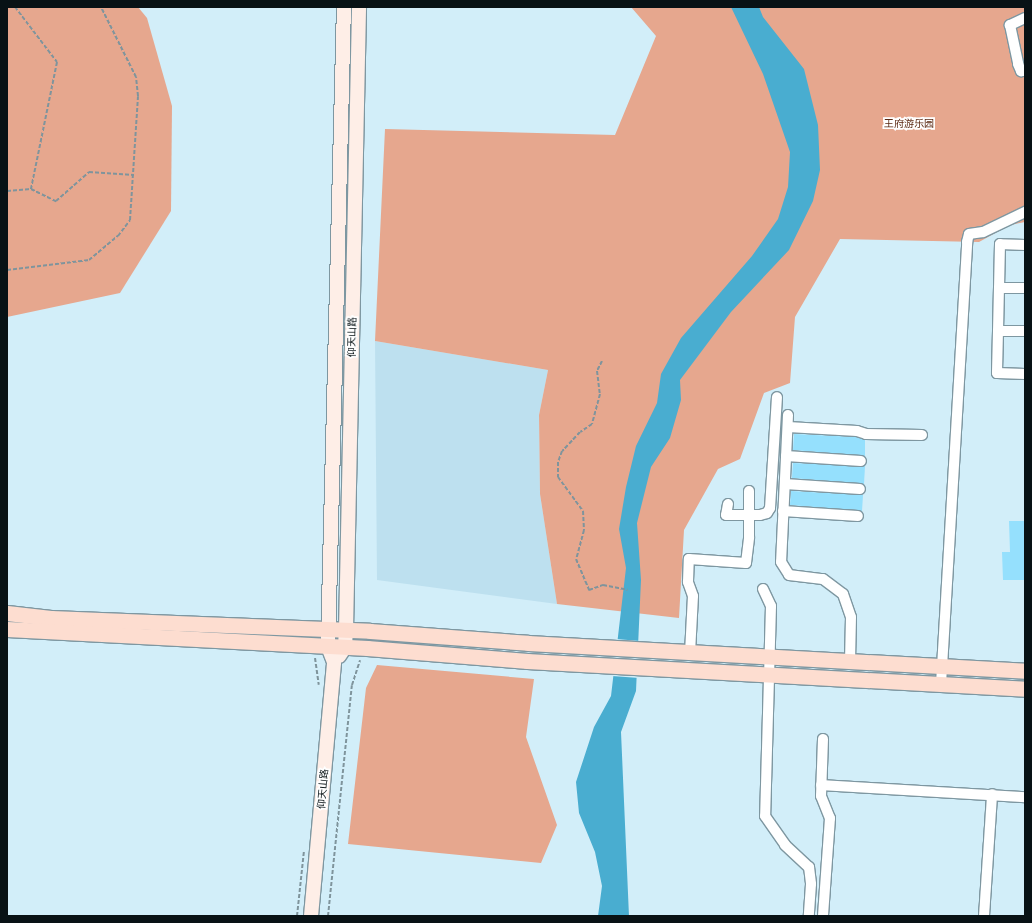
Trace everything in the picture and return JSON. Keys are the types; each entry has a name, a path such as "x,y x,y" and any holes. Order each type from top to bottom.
{"main road":[{"name":"仰天山路","path":"312,916 334,662 328,646 328,629 344,7"},
{"name":"仰天山路","path":"346,647 359,7"},
{"path":"7,613 51,618 328,629 686,653 770,656 1025,671"},
{"path":"7,629 367,648 527,661 1025,689"},
{"path":"334,662 346,647"}],"street":[{"path":"1025,18 1010,25 1018,64 1021,71 1025,71"},
{"path":"941,684 967,242 969,234 983,232 1025,212"},
{"path":"1025,244 1000,244 997,374 1025,374"},
{"path":"999,288 1025,288"},
{"path":"998,331 1025,331"},
{"path":"728,504 726,515 760,515 767,513 770,508 777,397"},
{"path":"788,415 781,562 789,575 823,579 843,594 851,617 850,661"},
{"path":"788,427 857,431 866,434 922,435"},
{"path":"786,456 862,461"},
{"path":"785,484 860,489"},
{"path":"686,653 693,596 688,582 689,559 746,563 749,491"},
{"path":"783,511 858,516"},
{"path":"763,589 771,606 765,816 785,845 809,868 812,884 810,916"},
{"path":"823,739 821,785 822,796 830,818 823,916"},
{"path":"821,785 1025,797"},
{"path":"984,916 992,794"}],"path":[{"path":"16,7 57,62 31,189"},
{"path":"7,270 89,260 118,236 130,220 138,96 136,77 101,7"},
{"path":"7,191 31,189 56,201 89,172 134,175"},
{"path":"602,361 597,371 600,394 592,424 580,432 562,451 558,462 558,477 583,511 584,530 576,558 589,590 603,585 628,590"},
{"path":"307,645 317,661 320,689"},
{"path":"328,916 352,685 358,662 367,648"},
{"path":"297,916 305,845"}],"shaded area":[{"path":"375,341 548,370 539,415 540,494 557,604 377,580"}],"green space":[{"path":"7,7 138,7 147,18 172,106 171,211 120,293 7,317"},
{"name":"王府游乐园","path":"631,7 1025,7 1025,222 1010,225 979,242 840,239 795,317 790,383 764,393 740,459 718,469 684,530 679,618 557,604 540,494 539,415 548,370 375,341 385,129 615,135 656,36"},
{"path":"377,665 534,679 526,737 557,825 541,863 348,844 366,688"}],"water":[{"path":"731,7 759,7 763,17 804,69 818,125 820,170 813,201 789,250 731,312 680,380 681,400 670,438 651,467 637,523 641,580 636,691 621,732 629,916 598,916 602,886 595,852 579,813 576,782 594,727 611,696 626,568 619,529 626,487 636,446 657,403 661,374 681,338 752,256 778,219 788,187 790,152 763,74"}],"pier":[{"path":"616,639 640,641 639,678 612,676"}],"building":[{"path":"794,434 856,437 865,440 865,456 793,450"},
{"path":"793,463 865,466 864,484 792,478"},
{"path":"791,491 863,495 862,511 790,505"},
{"path":"1009,521 1025,521 1025,580 1003,580 1002,552 1010,552"}]}
